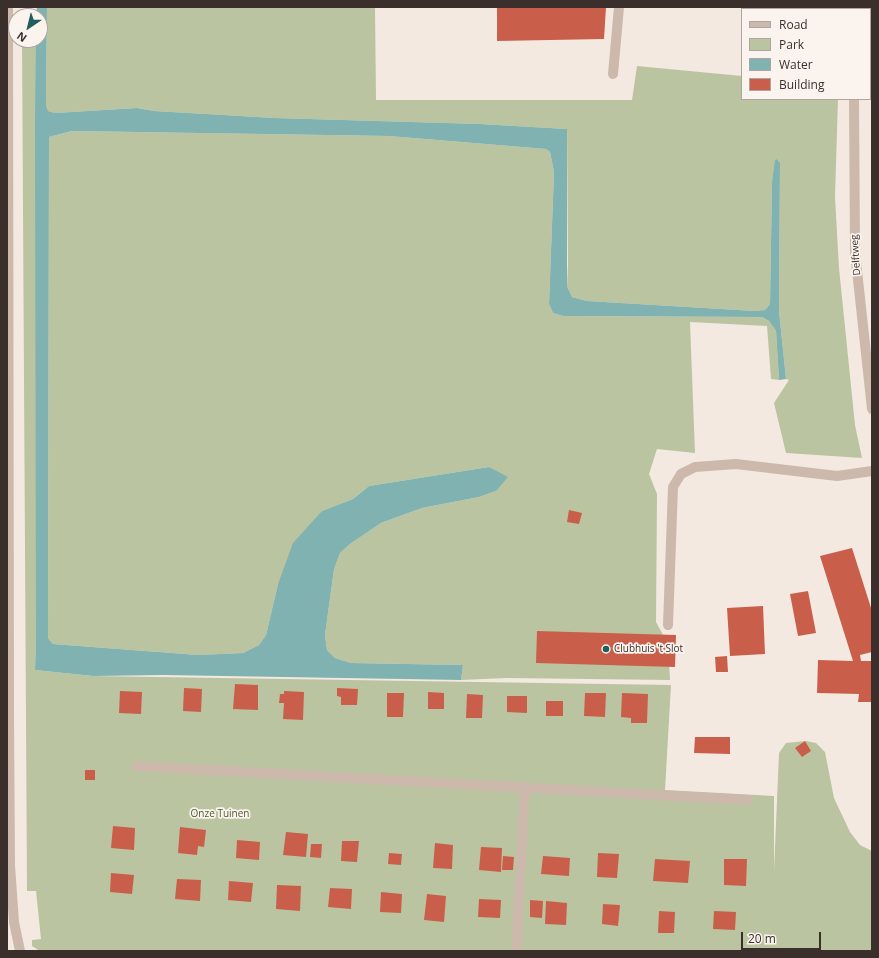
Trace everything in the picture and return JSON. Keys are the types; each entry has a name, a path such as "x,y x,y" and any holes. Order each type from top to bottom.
{"street":[{"path":"8,7 8,714 10,857 14,922 20,951"},
{"path":"613,74 619,7"},
{"name":"Delftweg","path":"854,100 855,252 872,409"},
{"path":"668,625 673,487 681,474 695,467 736,464 837,476 872,470"},
{"path":"136,766 748,800"},
{"path":"516,951 525,787"}],"green space":[{"path":"47,7 375,7 376,100 632,100 637,66 741,76 741,100 838,100 835,197 839,268 855,425 862,458 786,453 774,403 789,380 786,379 779,311 780,163 777,159 772,183 770,304 765,310 755,311 587,301 572,297 567,286 567,129 480,124 275,118 154,111 137,108 55,113 48,111 46,105 47,48 48,48"},
{"name":"Onze Tuinen","path":"22,48 36,48 35,670 93,676 671,685 665,790 774,796 774,871 779,753 786,743 806,741 816,743 825,752 834,798 850,832 860,845 872,851 872,951 40,951 32,946 32,940 41,939 36,891 27,891"},
{"path":"72,131 389,136 546,149 550,152 554,172 549,304 553,313 563,316 762,317 769,321 776,331 779,380 771,379 767,326 690,322 695,453 657,449 649,474 657,494 656,622 668,644 670,680 507,678 461,680 463,665 351,663 335,658 327,650 325,635 334,569 340,553 350,544 381,523 422,508 479,497 496,491 489,467 369,486 353,499 322,511 278,584 266,635 259,645 243,653 198,655 53,644 48,638 49,137"}],"water":[{"path":"37,7 47,7 47,8"},
{"path":"36,48 47,48 46,105 48,111 55,113 137,108 154,111 275,118 480,124 567,129 567,286 572,297 587,301 755,311 765,310 770,304 772,183 775,160 777,159 780,163 779,311 786,379 779,380 776,331 769,321 762,317 563,316 553,313 549,304 554,172 550,152 546,149 389,136 72,131 49,137 48,638 53,644 198,655 243,653 259,645 266,635 278,584 293,543 322,511 353,499 369,486 489,467 508,477 496,491 479,497 422,508 381,523 350,544 340,553 334,569 325,635 327,650 335,658 351,663 463,665 461,680 164,675 93,676 35,670"}],"building":[{"path":"497,7 606,7 604,39 497,41"},
{"path":"569,510 582,513 579,524 567,522"},
{"path":"852,548 872,611 872,652 860,655 861,661 872,661 872,702 858,702 859,694 817,693 818,660 853,661 820,556"},
{"path":"808,591 816,633 798,636 790,594"},
{"path":"763,606 765,654 730,656 727,608"},
{"name":"Clubhuis 't Slot","path":"537,631 676,635 675,667 536,663"},
{"path":"727,656 728,672 716,672 715,657"},
{"path":"235,684 258,685 258,710 233,709"},
{"path":"184,688 202,689 201,712 183,711"},
{"path":"337,688 358,689 357,705 341,705 341,697 337,696"},
{"path":"120,691 142,692 141,714 119,713"},
{"path":"284,691 304,692 303,720 283,719 284,703 279,703 280,694 284,694"},
{"path":"428,692 444,693 444,709 428,709"},
{"path":"387,693 404,693 403,717 387,717"},
{"path":"585,693 606,693 605,717 584,716"},
{"path":"622,693 648,694 647,723 631,723 631,718 621,717"},
{"path":"467,694 483,695 482,718 466,718"},
{"path":"507,696 527,696 527,713 507,712"},
{"path":"546,701 563,701 563,716 546,716"},
{"path":"695,737 730,737 730,754 694,753"},
{"path":"805,741 811,751 802,757 795,748"},
{"path":"85,770 95,770 95,780 85,780"},
{"path":"113,826 135,828 134,850 111,848"},
{"path":"180,827 206,830 204,847 198,846 197,855 178,853"},
{"path":"286,832 308,834 306,857 283,855"},
{"path":"237,840 260,842 259,860 236,858"},
{"path":"342,841 359,841 357,862 341,861"},
{"path":"435,843 453,845 452,869 433,868"},
{"path":"311,844 322,844 321,858 310,857"},
{"path":"481,847 502,848 501,872 479,870"},
{"path":"389,853 402,854 401,865 388,864"},
{"path":"598,853 619,854 617,878 597,877"},
{"path":"503,856 514,857 513,870 502,870"},
{"path":"543,856 570,858 569,876 541,874"},
{"path":"655,859 690,861 688,883 653,881"},
{"path":"724,859 747,859 746,886 724,885"},
{"path":"111,873 134,875 132,894 110,892"},
{"path":"177,879 201,880 200,901 175,899"},
{"path":"229,881 253,883 251,902 228,900"},
{"path":"277,885 301,886 300,911 276,909"},
{"path":"330,888 352,889 351,909 328,907"},
{"path":"381,892 402,894 401,913 380,912"},
{"path":"427,894 446,896 444,922 424,920"},
{"path":"479,899 501,900 500,918 478,917"},
{"path":"530,900 543,901 542,918 530,917"},
{"path":"546,901 567,903 566,925 545,924"},
{"path":"603,904 620,905 618,926 602,924"},
{"path":"659,911 675,912 674,933 658,933"},
{"path":"714,911 736,912 735,930 713,929"}],"place":[{"name":"Clubhuis 't Slot","path":"606,649"}]}
